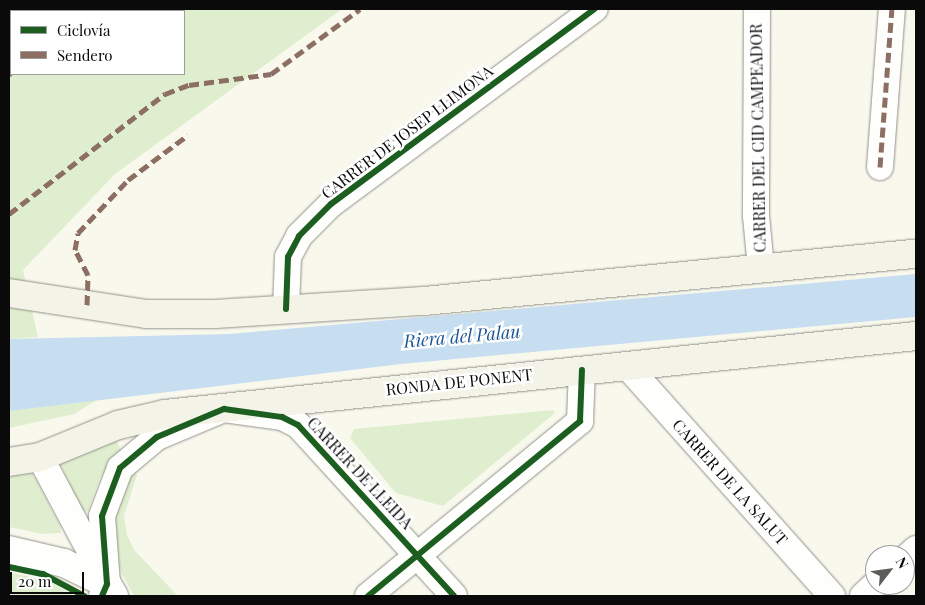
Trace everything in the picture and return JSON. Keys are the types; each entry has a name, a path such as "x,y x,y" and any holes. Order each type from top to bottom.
{"main road":[{"path":"9,293 146,314 286,309 424,301 916,254"},
{"name":"RONDA DE PONENT","path":"9,462 40,457 118,425 165,414 916,336"}],"street":[{"name":"CARRER DE JOSEP LLIMONA","path":"286,309 288,257 298,236 331,204 596,9"},
{"name":"CARRER DEL CID CAMPEADOR","path":"757,9 756,216 761,268"},
{"path":"880,167 892,9"},
{"name":"CARRER DE LA SALUT","path":"628,367 832,596"},
{"path":"368,596 580,421 582,370"},
{"path":"107,592 102,516 120,468 157,437 224,409"},
{"name":"CARRER DE LLEIDA","path":"224,409 282,417 298,425 454,596"},
{"path":"40,457 107,592"},
{"path":"9,550 42,555 107,592"}],"green space":[{"path":"9,9 342,9 115,174 23,270 38,337 9,339"},
{"path":"97,400 74,414 9,428 9,411"},
{"path":"553,410 555,413 443,506 396,493 350,438 354,429"},
{"path":"116,440 121,451 100,478 88,511 82,512 59,461"},
{"path":"131,468 137,475 124,516 127,535 135,551 178,596 134,596 114,559 109,541 117,493"},
{"path":"23,469 33,474 60,525 61,533 43,534 9,527 9,472"},
{"path":"9,572 51,582 73,596 9,596"}],"water":[{"name":"Riera del Palau","path":"916,274 916,317 401,364 9,411 9,339 229,334"}],"marked path":[{"path":"9,214 165,94 189,85 271,74 360,9"},
{"path":"880,167 892,9"},
{"path":"87,305 88,275 75,250 78,233 128,180 188,135"}],"cycle path":[{"path":"286,309 288,257 299,236 331,204 595,9"},
{"path":"368,596 580,421 582,370"},
{"path":"102,596 107,584 102,516 120,468 157,437 224,409 282,417 298,425 454,596"},
{"path":"9,567 43,574 84,596"}]}
